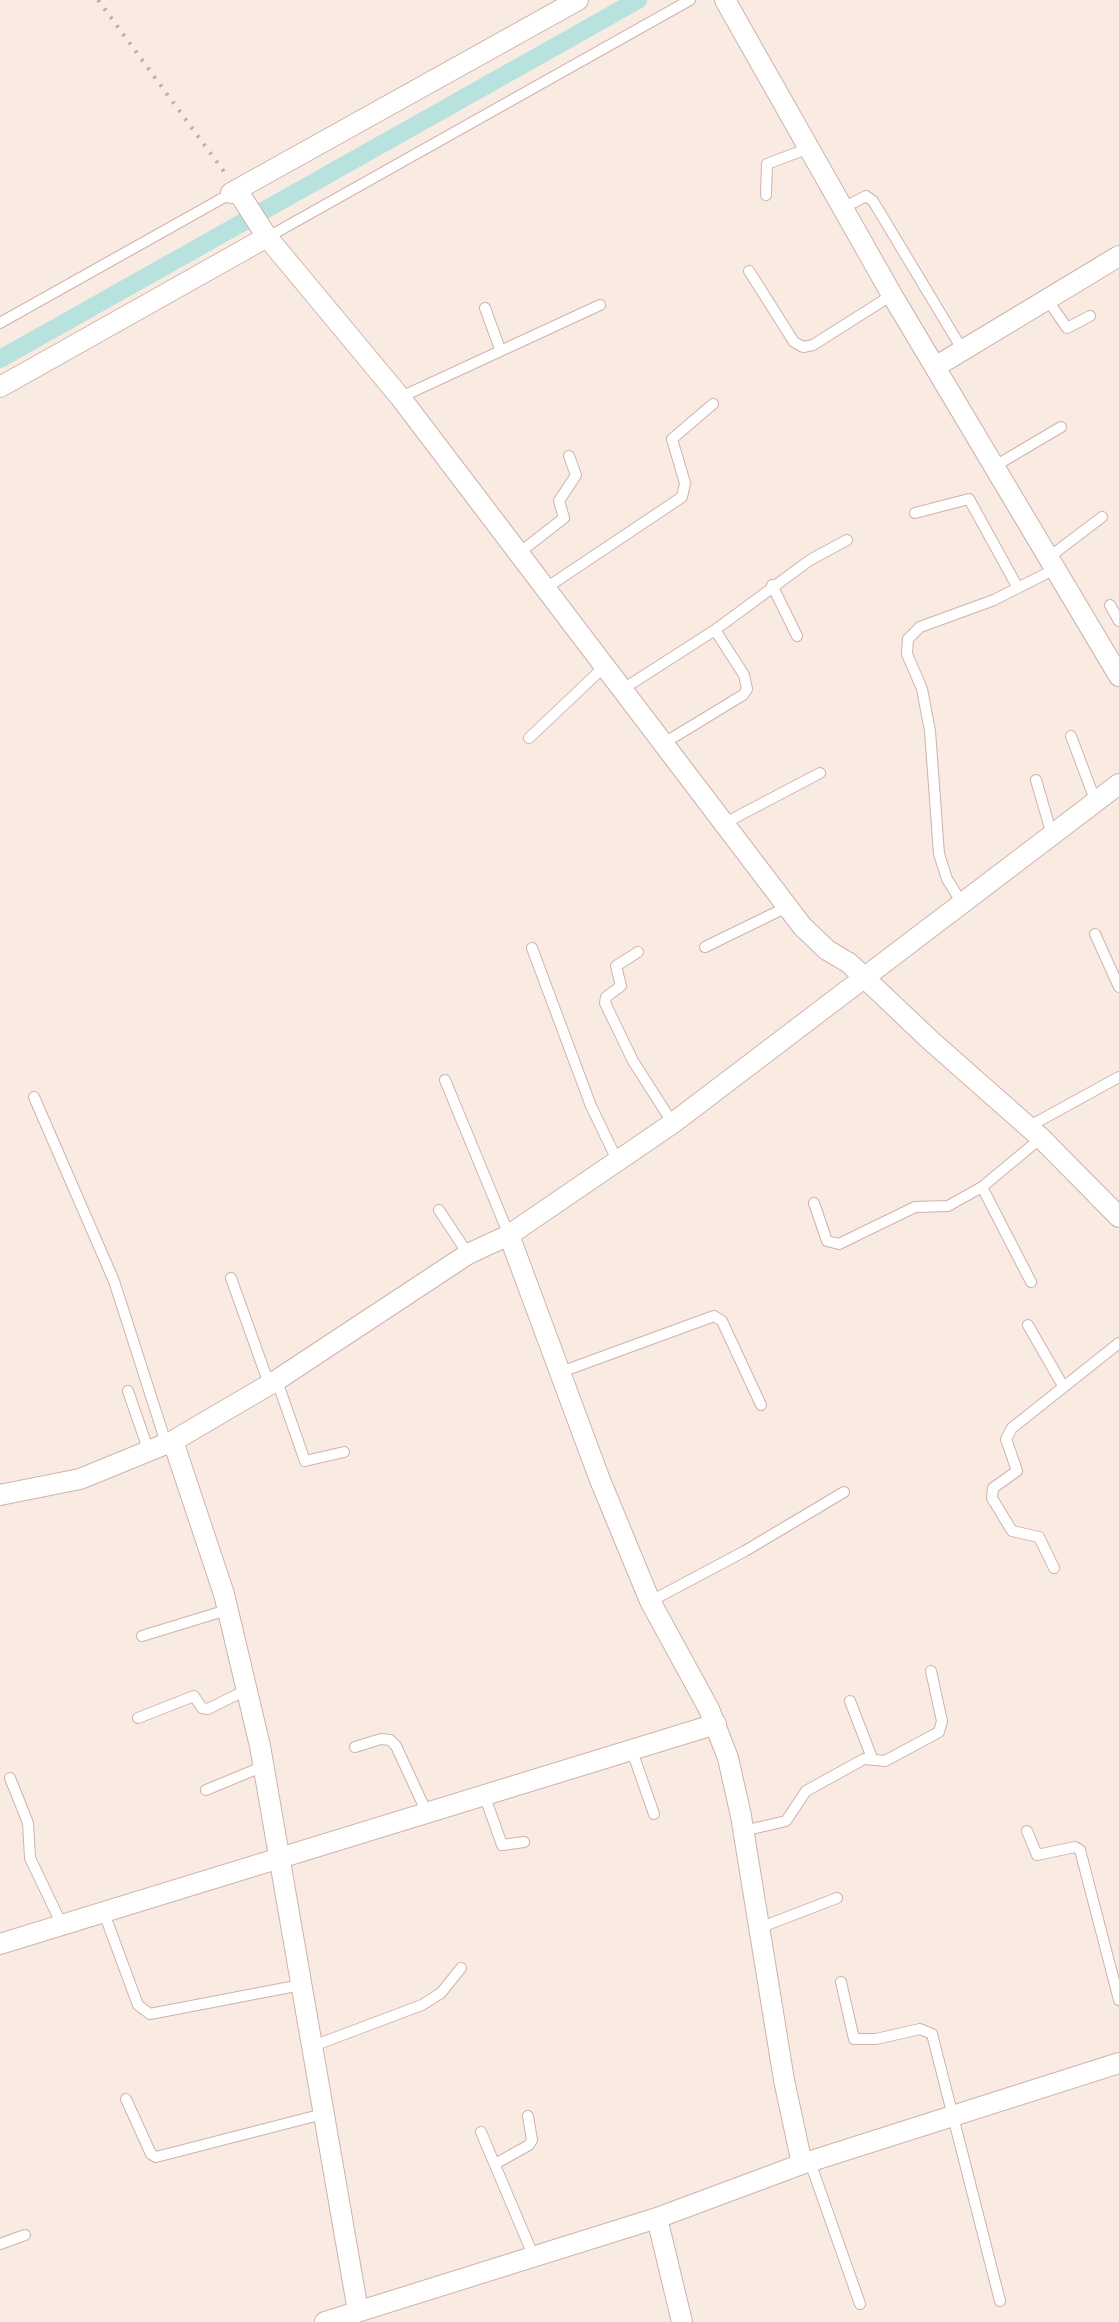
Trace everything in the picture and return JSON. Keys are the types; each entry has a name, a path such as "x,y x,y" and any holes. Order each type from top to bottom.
{"street":[{"path":"578,0 231,197 400,397 787,908 827,950 849,963 1035,1132 1119,1217"},
{"path":"725,0 809,148 852,204 892,295 948,358 998,464 1055,557 1119,676"},
{"path":"0,387 263,233"},
{"path":"948,358 1117,260"},
{"path":"0,1495 80,1479 163,1446 273,1382 468,1254 509,1235 673,1123 1119,784"},
{"path":"509,1235 600,1480 650,1601 716,1724 728,1758 806,2163"},
{"path":"163,1446 228,1610 264,1766 359,2317"},
{"path":"0,1944 716,1724"},
{"path":"326,2322 359,2317 533,2255 657,2218 806,2163 1119,2062"},
{"path":"657,2218 682,2322"}],"lane":[{"path":"263,233 690,0"},
{"path":"766,196 767,164 809,148"},
{"path":"852,204 868,196 873,201 948,358"},
{"path":"0,322 231,197"},
{"path":"750,271 794,342 802,347 813,345 892,295"},
{"path":"1047,298 1067,328 1090,316"},
{"path":"400,397 600,305"},
{"path":"485,308 500,349"},
{"path":"546,588 682,498 685,483 672,439 712,404"},
{"path":"998,464 1062,427"},
{"path":"520,553 564,518 559,501 576,475 570,456"},
{"path":"914,513 969,499 1018,588"},
{"path":"962,905 947,879 940,854 930,731 922,688 906,646 912,632 920,626 1018,588 1102,518"},
{"path":"622,690 714,630 772,585 846,540"},
{"path":"772,585 797,636"},
{"path":"1110,605 1119,620"},
{"path":"664,743 743,695 746,689 744,675 714,630"},
{"path":"529,738 605,666"},
{"path":"1071,736 1096,802"},
{"path":"725,824 820,773"},
{"path":"1036,780 1052,835"},
{"path":"705,948 787,908"},
{"path":"1095,934 1119,987"},
{"path":"532,948 591,1106 617,1161"},
{"path":"638,952 616,966 621,986 606,997 605,1003 633,1060 673,1123"},
{"path":"814,1203 827,1241 834,1245 912,1208 942,1208 982,1187 1035,1132 1119,1077"},
{"path":"445,1080 509,1235"},
{"path":"34,1098 114,1281 163,1446"},
{"path":"982,1187 1031,1282"},
{"path":"439,1210 468,1254"},
{"path":"232,1278 305,1461 344,1452"},
{"path":"561,1372 714,1316 722,1321 760,1405"},
{"path":"1028,1325 1063,1386"},
{"path":"1054,1568 1039,1537 1012,1531 992,1498 992,1491 1016,1474 1008,1433 1119,1343"},
{"path":"128,1391 163,1446"},
{"path":"650,1601 746,1552 844,1492"},
{"path":"142,1636 228,1610"},
{"path":"743,1831 786,1821 806,1791 872,1758 885,1761 942,1728 931,1671"},
{"path":"138,1718 194,1696 202,1708 208,1709 246,1690"},
{"path":"850,1701 872,1758"},
{"path":"355,1747 390,1740 428,1814"},
{"path":"632,1751 654,1814"},
{"path":"206,1790 264,1766"},
{"path":"10,1778 28,1824 27,1850 62,1925"},
{"path":"486,1797 502,1845 524,1842"},
{"path":"1027,1831 1036,1855 1075,1847 1080,1850 1119,2000"},
{"path":"758,1928 837,1898"},
{"path":"104,1912 138,2005 150,2014 302,1985"},
{"path":"313,2046 422,2005 441,1993 460,1968"},
{"path":"840,1982 854,2039 876,2039 920,2028 932,2034 1000,2301"},
{"path":"126,2099 151,2154 156,2157 325,2114"},
{"path":"495,2164 529,2145 532,2140 528,2116"},
{"path":"481,2132 533,2255"},
{"path":"806,2163 860,2304"},
{"path":"0,2244 25,2235"}],"path":[{"path":"98,0 231,197"}],"waterway":[{"path":"0,359 638,0"}]}
